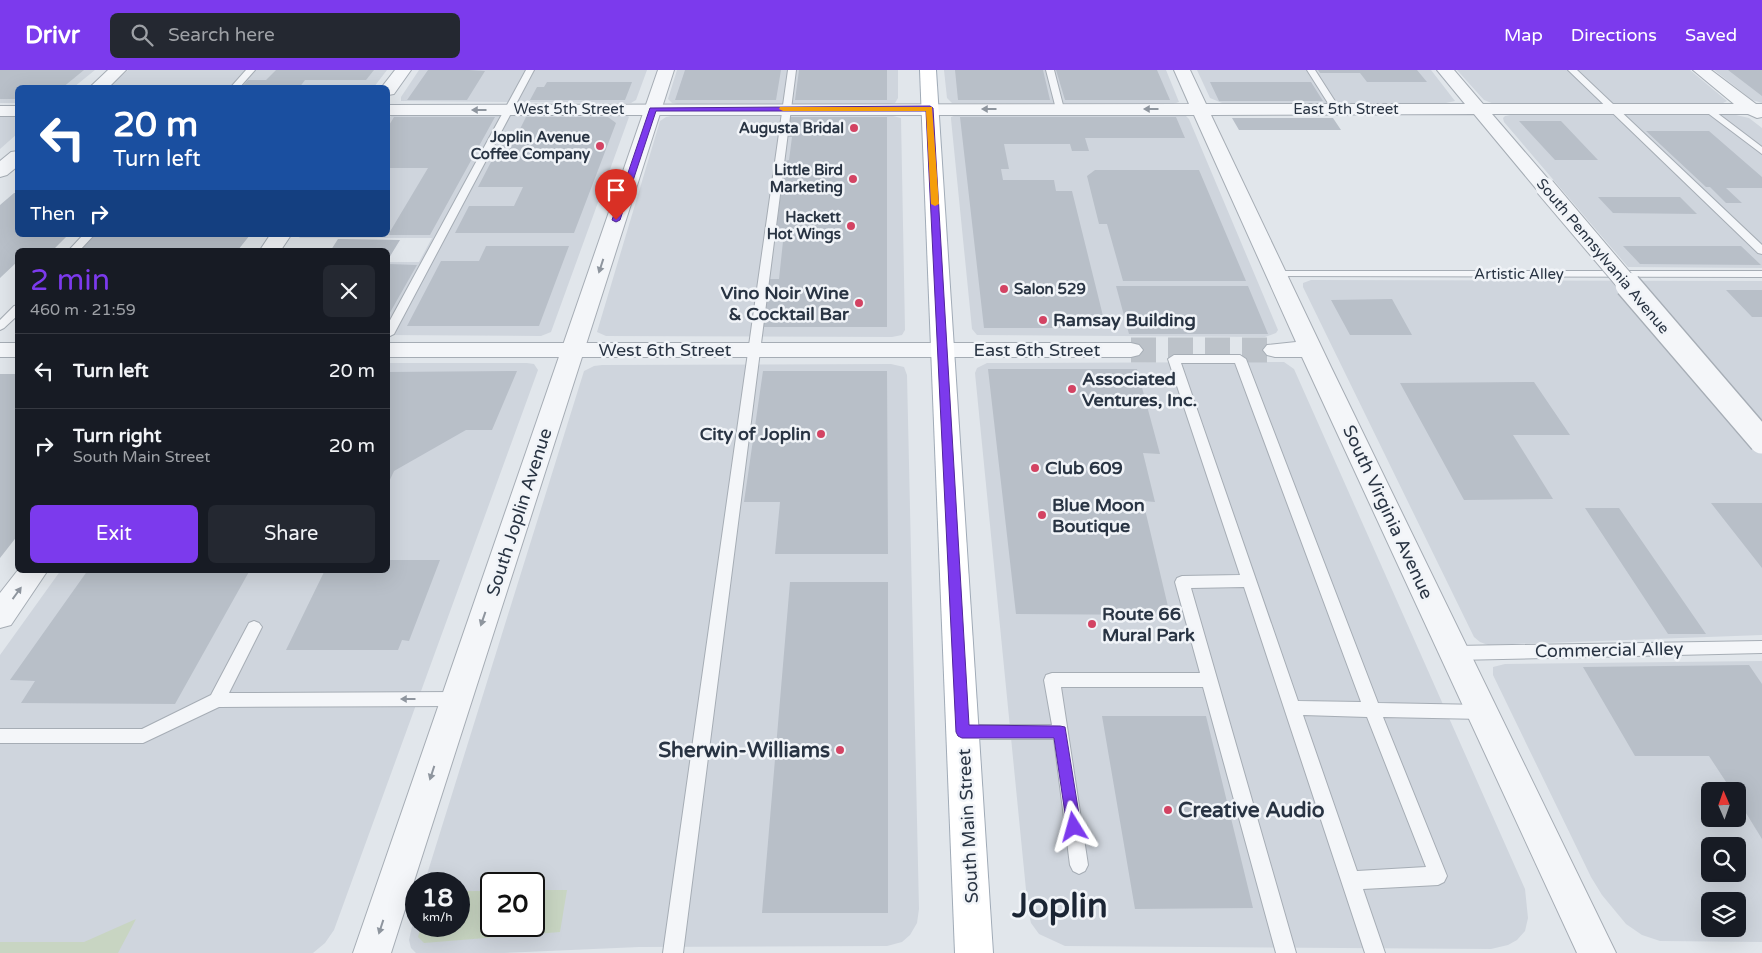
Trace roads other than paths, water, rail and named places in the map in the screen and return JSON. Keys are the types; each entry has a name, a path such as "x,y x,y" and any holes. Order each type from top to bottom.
{"main road":[{"name":"South Main Street","path":"928,70 974,953"}],"street":[{"path":"100,85 118,70"},
{"path":"390,87 402,70"},
{"name":"South Joplin Avenue","path":"372,953 666,70"},
{"name":"South Virginia Avenue","path":"1182,70 1311,349 1597,953"},
{"name":"South Pennsylvania Avenue","path":"1445,70 1762,441"},
{"path":"1701,70 1759,112"},
{"name":"West 5th Street","path":"390,110 930,108"},
{"name":"East 5th Street","path":"930,108 1708,109 1759,112"},
{"path":"0,111 15,111"},
{"path":"0,171 15,158"},
{"path":"271,248 280,237"},
{"path":"1275,350 1311,349"},
{"path":"0,350 15,350"},
{"name":"West 6th Street","path":"390,350 942,350"},
{"name":"East 6th Street","path":"942,350 1132,350"},
{"path":"0,616 32,573"}],"lane":[{"path":"237,85 251,70"},
{"path":"390,330 530,70"},
{"path":"673,953 792,70"},
{"path":"1050,70 1060,109"},
{"path":"1311,70 1336,109"},
{"path":"1572,70 1762,251"},
{"path":"1708,109 1746,136 1762,151"},
{"path":"1746,136 1762,136"},
{"path":"76,248 87,237"},
{"name":"Artistic Alley","path":"1277,274 1762,274"},
{"path":"0,326 15,311"},
{"path":"1350,880 1438,876 1372,709 1240,359 1174,359 1250,581 1292,708 1350,880 1375,953"},
{"path":"1250,581 1182,582 1286,953"},
{"path":"217,700 254,627"},
{"name":"Commercial Alley","path":"1455,653 1762,647"},
{"path":"1079,865 1052,680 1210,680"},
{"path":"0,736 143,736 217,700 456,699"},
{"path":"1292,708 1483,712"},
{"path":"962,732 1060,732"}],"tunnel":[{"path":"1131,350 1275,350"}],"place":[{"name":"Augusta Bridal","path":"854,128"},
{"name":"Joplin Avenue Coffee Company","path":"600,146"},
{"name":"Little Bird Marketing","path":"853,179"},
{"name":"Hackett Hot Wings","path":"851,226"},
{"name":"Salon 529","path":"1004,289"},
{"name":"Vino Noir Wine & Cocktail Bar","path":"859,303"},
{"name":"Ramsay Building","path":"1043,320"},
{"name":"Associated Ventures, Inc.","path":"1072,389"},
{"name":"City of Joplin","path":"821,434"},
{"name":"Club 609","path":"1035,468"},
{"name":"Blue Moon Boutique","path":"1042,515"},
{"name":"Route 66 Mural Park","path":"1092,624"},
{"name":"Sherwin-Williams","path":"840,750"},
{"name":"Creative Audio","path":"1168,810"}],"district":[{"name":"Joplin","path":"1060,906"}]}
